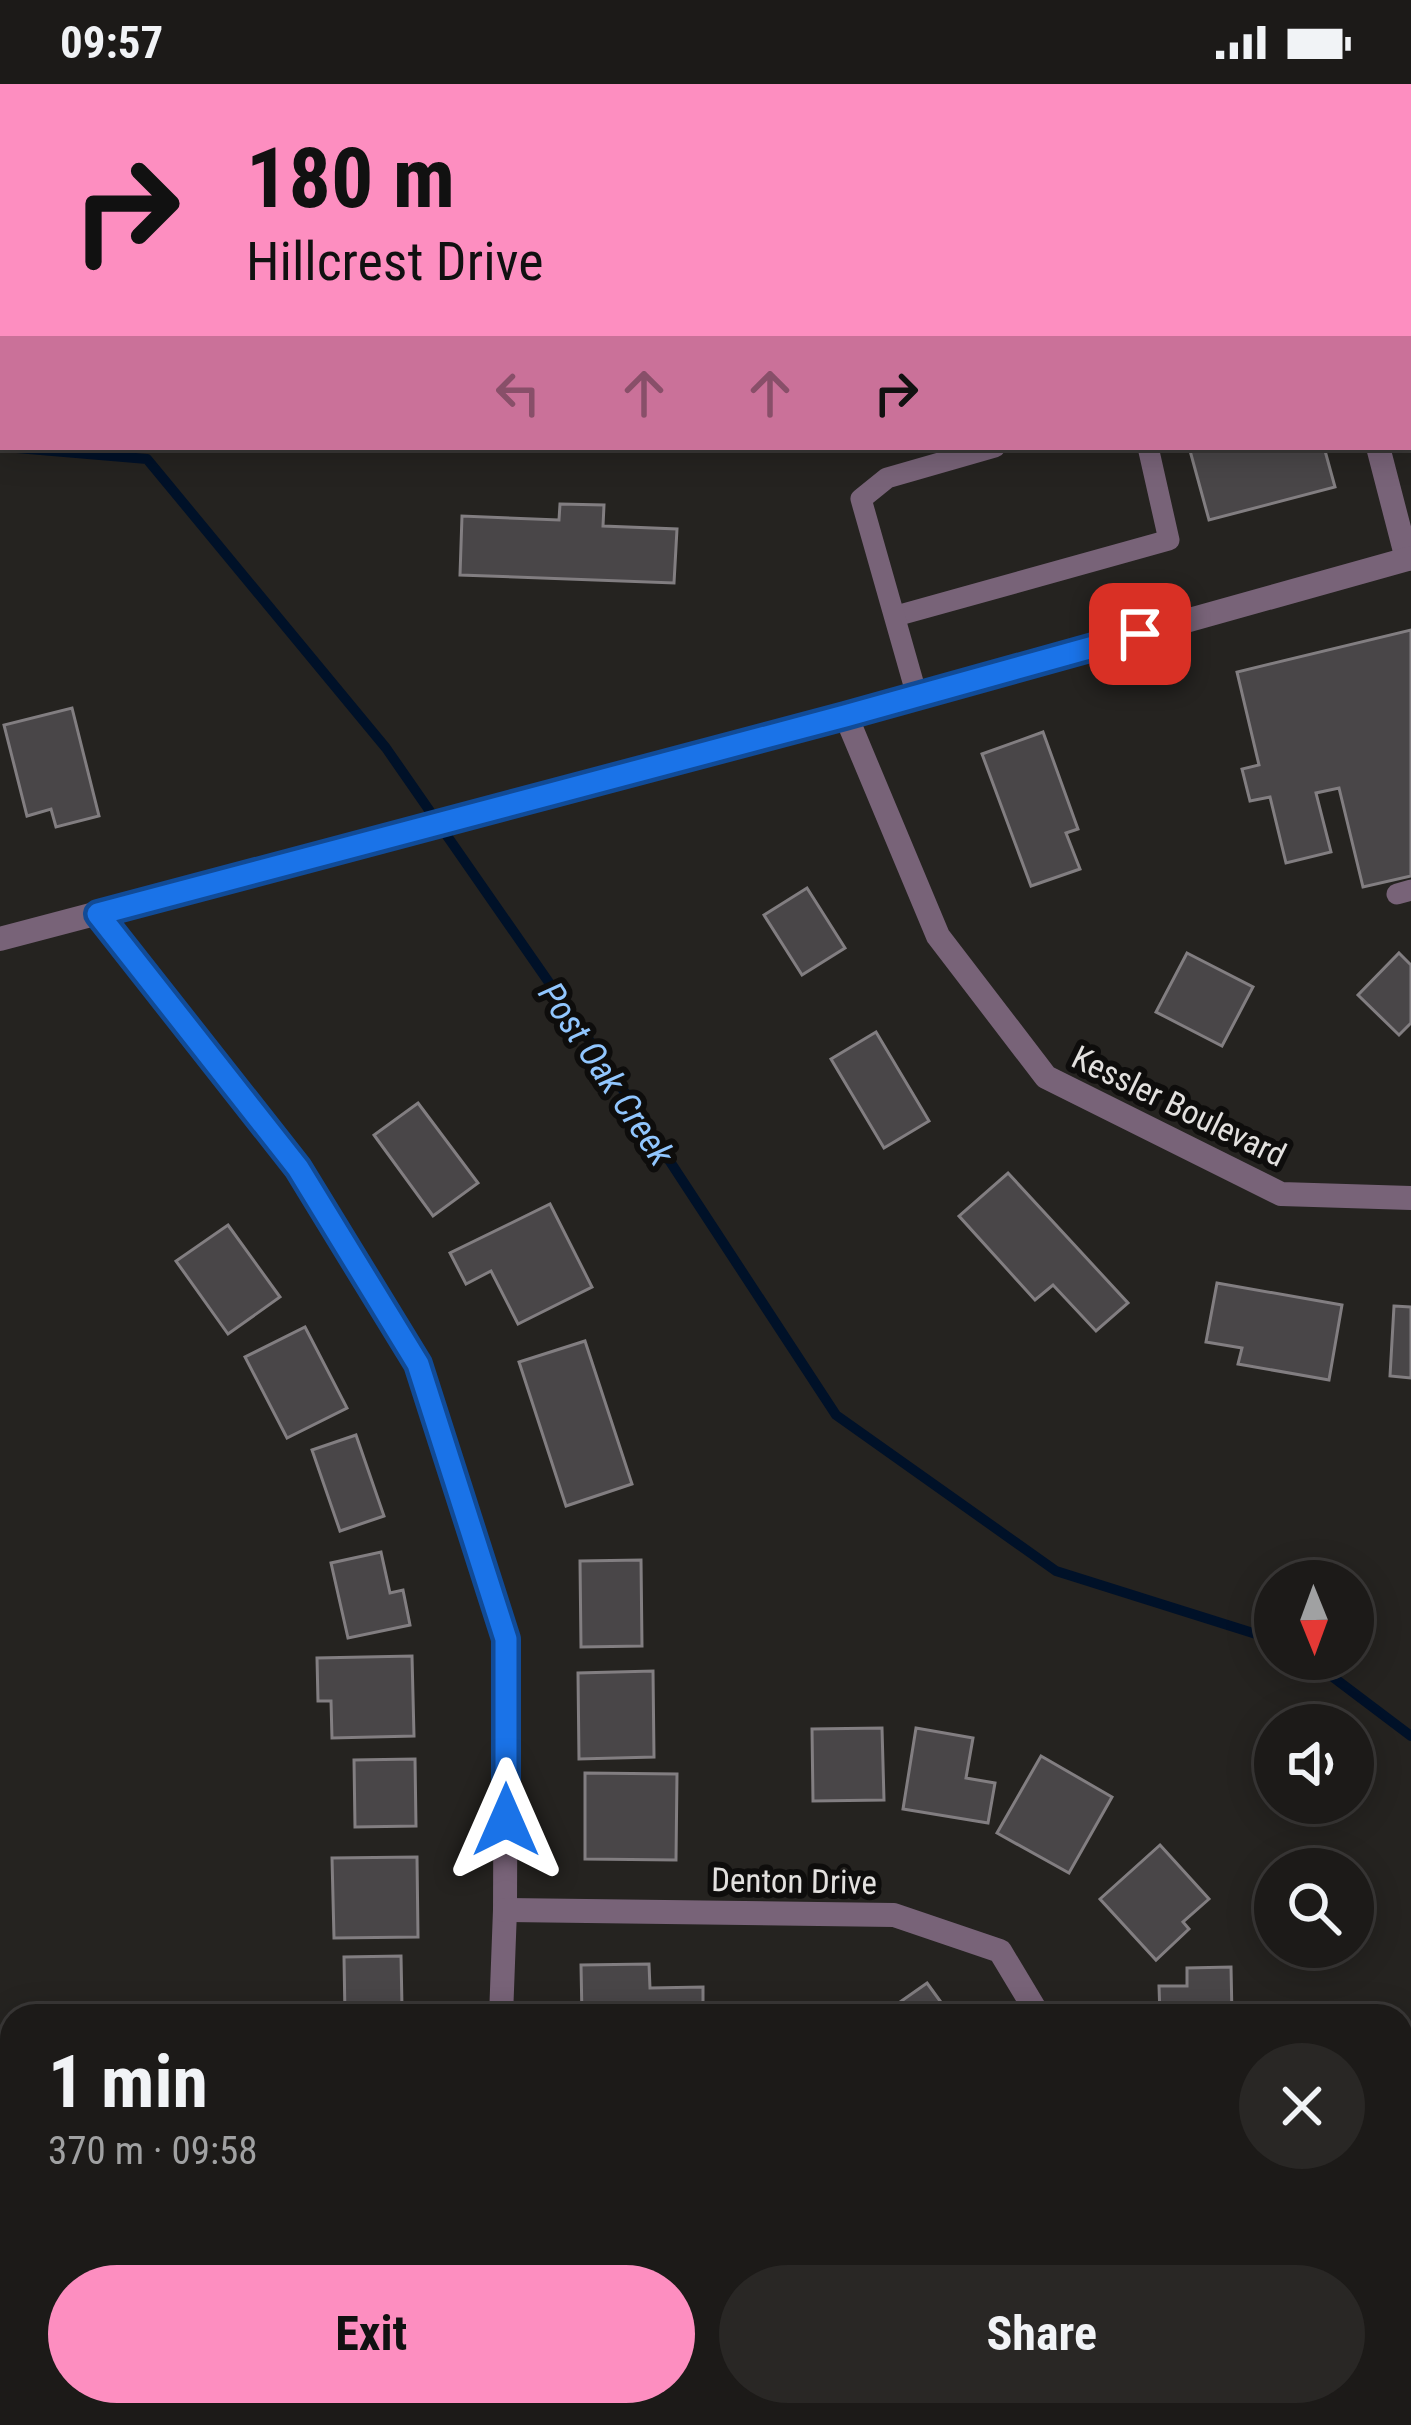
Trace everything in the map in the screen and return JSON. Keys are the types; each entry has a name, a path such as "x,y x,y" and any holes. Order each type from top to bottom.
{"street":[{"path":"0,938 845,716 1409,558 1379,450"},
{"name":"Kessler Boulevard","path":"845,716 938,936 1046,1077 1281,1195 1411,1198"},
{"path":"98,914 298,1168 418,1364 506,1639 501,2004"},
{"name":"Denton Drive","path":"505,1910 894,1915 1000,1951 1032,2004"}],"lane":[{"path":"917,696 861,500 887,478 985,450"},
{"path":"896,616 1168,540 1149,450"}],"building":[{"path":"1190,450 1325,450 1335,487 1209,520"},
{"path":"560,504 604,505 603,526 677,529 674,583 460,575 462,516 559,520"},
{"path":"1411,630 1411,876 1363,887 1339,788 1316,793 1331,852 1286,863 1270,797 1250,801 1242,769 1259,765 1237,672"},
{"path":"72,708 99,816 56,827 51,809 27,816 4,725"},
{"path":"1043,732 1078,829 1066,833 1080,869 1031,886 982,754"},
{"path":"807,888 845,948 802,975 764,915"},
{"path":"1187,953 1253,987 1222,1046 1156,1012"},
{"path":"1399,953 1411,965 1411,1023 1399,1035 1358,995"},
{"path":"876,1032 929,1121 884,1148 831,1059"},
{"path":"418,1103 478,1183 433,1216 374,1135"},
{"path":"1008,1173 1128,1303 1096,1331 1053,1285 1035,1300 959,1216"},
{"path":"550,1204 592,1287 518,1324 491,1271 466,1284 450,1253"},
{"path":"228,1225 280,1297 228,1334 176,1261"},
{"path":"1217,1283 1342,1305 1329,1380 1238,1364 1242,1348 1206,1342"},
{"path":"1394,1306 1411,1307 1411,1378 1390,1376"},
{"path":"305,1327 347,1408 287,1438 245,1357"},
{"path":"585,1341 632,1484 566,1506 519,1362"},
{"path":"356,1435 384,1516 340,1531 312,1450"},
{"path":"381,1552 390,1593 403,1590 410,1625 348,1638 331,1563"},
{"path":"641,1560 642,1646 581,1647 580,1561"},
{"path":"412,1656 414,1736 332,1738 331,1701 318,1701 317,1658"},
{"path":"653,1671 654,1757 579,1759 578,1673"},
{"path":"882,1728 884,1800 813,1801 812,1729"},
{"path":"916,1728 973,1738 966,1778 995,1783 988,1823 903,1809"},
{"path":"1041,1756 1112,1797 1069,1873 997,1833"},
{"path":"415,1759 416,1826 355,1827 354,1760"},
{"path":"585,1773 677,1774 676,1860 585,1859"},
{"path":"1160,1845 1209,1899 1183,1922 1189,1929 1156,1960 1100,1899"},
{"path":"417,1857 418,1937 334,1938 332,1858"},
{"path":"401,1956 402,2004 345,2004 344,1957"},
{"path":"649,1964 650,1988 703,1987 703,2004 582,2004 581,1965"},
{"path":"1231,1967 1232,2004 1160,2004 1159,1986 1187,1986 1187,1968"},
{"path":"927,1983 942,2004 897,2004"}],"waterway":[{"name":"Post Oak Creek","path":"40,450 147,459 386,748 614,1076 836,1415 1056,1571 1254,1633"},
{"name":"Post Oak Creek","path":"1337,1680 1411,1736"}],"route":[{"path":"506,1820 506,1639 418,1364 298,1168 98,914 1140,634"}]}
